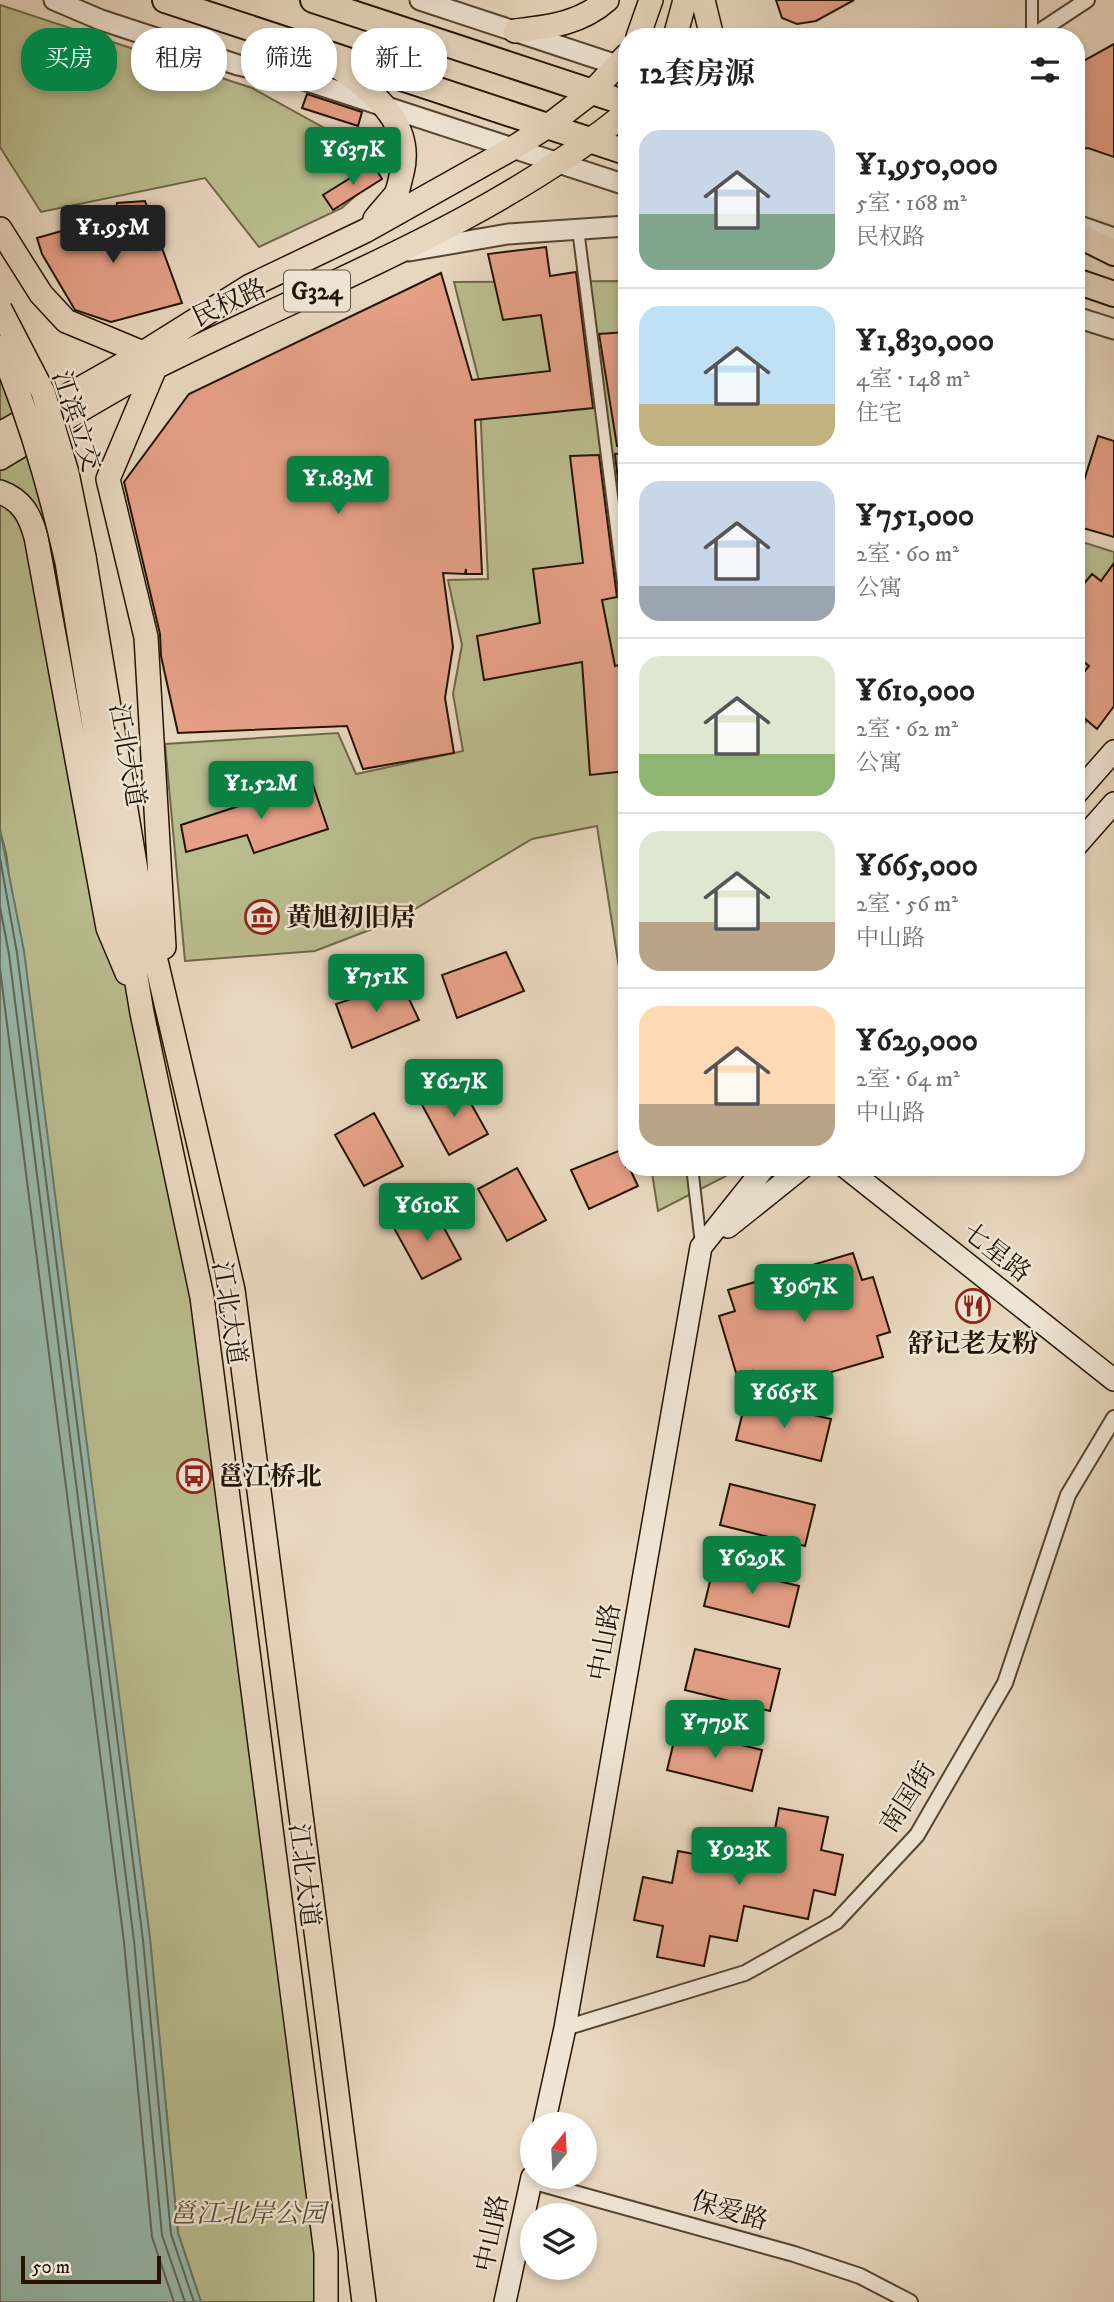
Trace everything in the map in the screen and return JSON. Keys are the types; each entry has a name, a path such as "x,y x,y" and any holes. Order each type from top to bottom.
{"highway":[{"path":"165,0 250,28"},
{"path":"313,0 618,100"},
{"path":"337,57 618,149"},
{"path":"1085,238 1114,253"},
{"path":"1085,255 1114,264"},
{"path":"1085,284 1114,294"}],"main road":[{"path":"514,31 559,26 587,15 607,0"},
{"path":"641,28 651,0"},
{"path":"677,28 685,0"},
{"path":"704,0 710,28"},
{"path":"337,67 364,85 384,106 397,127 406,157 397,192 365,231"},
{"name":"G324","path":"548,126 618,68"},
{"name":"民权路","path":"0,434 149,360 398,253 559,163 618,119"},
{"name":"民权路","path":"0,457 149,360 250,286 365,231 548,126"},
{"path":"0,229 41,294 66,321 149,360 108,479 146,637 166,1003"},
{"name":"江滨立交","path":"0,309 43,392 68,473 84,558"},
{"name":"江北大道","path":"0,347 25,405 50,487 131,889 166,1003 233,1290 365,2301"},
{"path":"0,492 11,496 23,506 32,520 108,928 142,1013"},
{"name":"江北大道","path":"84,558 131,889 142,1013 202,1297 326,2253 326,2302"},
{"path":"1085,784 1114,751"},
{"path":"1085,836 1114,803"},
{"path":"701,1247 758,1176"},
{"path":"701,1247 792,1176"},
{"name":"七星路","path":"856,1176 1114,1380"},
{"name":"中山路","path":"547,2112 565,2028 701,1247"},
{"name":"中山路","path":"505,2302 530,2189"}],"street":[{"path":"54,0 101,20 238,65 304,80 618,182"},
{"path":"420,0 618,61"},
{"path":"1032,0 1032,28"},
{"path":"1044,28 1087,0"},
{"path":"398,253 508,234 618,226"},
{"path":"1085,228 1114,238"},
{"path":"578,229 618,543"},
{"path":"1085,320 1114,329"},
{"name":"中山路","path":"693,1176 701,1247"},
{"name":"南国街","path":"565,2028 756,1967 836,1922 917,1835 1005,1683 1068,1495 1114,1418"},
{"name":"保爱路","path":"567,2189 860,2276 910,2302"}],"green space":[{"path":"0,5 70,28 21,28 21,91 117,91 117,44 131,48 131,91 227,91 227,80 241,84 241,91 257,91 353,144 371,182 342,208 259,247 205,178 41,212 0,147"},
{"path":"618,281 618,961 597,826 532,839 398,919 315,951 185,961 165,744 338,733 356,774 463,751 453,694 462,645 448,580 488,579 479,381 454,282"},
{"name":"邕江北岸公园","path":"0,347 25,405 202,1297 326,2302 201,2302 178,2233 150,1939 6,853 0,830"},
{"path":"1085,543 1114,552 1114,689 1085,723"},
{"path":"652,1176 726,1176 658,1211"}],"water":[{"path":"0,830 24,951 150,1939 178,2233 201,2302 0,2302"}],"building":[{"path":"776,0 854,0 816,21 797,24 782,18"},
{"path":"1114,44 1114,157 1085,148 1085,60"},
{"path":"307,94 362,112 358,126 302,108"},
{"path":"373,164 382,179 333,210 323,195"},
{"path":"145,201 182,303 111,322 75,310 42,254 37,238 115,216 117,203"},
{"path":"546,247 550,276 576,272 593,408 475,420 482,574 466,574 466,569 465,574 443,573 453,647 445,698 454,753 363,769 347,726 178,733 161,656 160,634 124,482 189,394 441,273 472,380 550,371 541,315 503,320 488,254"},
{"path":"618,333 618,446 617,446 599,334"},
{"path":"1098,436 1114,441 1114,537 1085,529 1085,477"},
{"path":"615,454 618,454 618,480"},
{"path":"599,455 617,597 602,600 615,666 618,665 618,772 590,775 582,662 484,680 477,636 540,623 533,569 583,563 570,456"},
{"path":"1114,563 1114,706 1097,729 1085,719 1085,671 1089,666 1085,663 1085,582 1092,574 1101,581"},
{"path":"312,782 328,829 254,853 247,835 186,852 181,825"},
{"path":"506,952 524,991 457,1018 442,975"},
{"path":"401,982 419,1020 352,1048 336,1004"},
{"path":"459,1082 488,1134 449,1155 421,1103"},
{"path":"374,1113 403,1166 364,1186 335,1135"},
{"path":"618,1151 618,1176 633,1176 638,1186 589,1209 571,1170"},
{"path":"517,1168 546,1220 507,1241 478,1189"},
{"path":"432,1206 461,1259 422,1279 394,1228"},
{"path":"853,1253 862,1280 873,1277 890,1332 877,1336 883,1357 746,1397 752,1371 737,1376 719,1316 735,1311 728,1290"},
{"path":"746,1399 831,1419 821,1461 736,1440"},
{"path":"730,1484 815,1505 805,1546 720,1525"},
{"path":"714,1565 799,1586 789,1627 704,1606"},
{"path":"695,1649 780,1669 770,1711 685,1690"},
{"path":"677,1729 762,1750 752,1791 667,1770"},
{"path":"779,1808 828,1817 821,1850 843,1855 835,1895 814,1890 808,1919 744,1906 737,1941 710,1936 704,1966 657,1957 663,1926 634,1920 643,1877 672,1883 678,1851 746,1864 751,1835 773,1840"}],"place":[{"name":"黄旭初旧居","path":"262,917"},
{"name":"舒记老友粉","path":"973,1306"},
{"name":"邕江桥北","path":"194,1476"}]}
